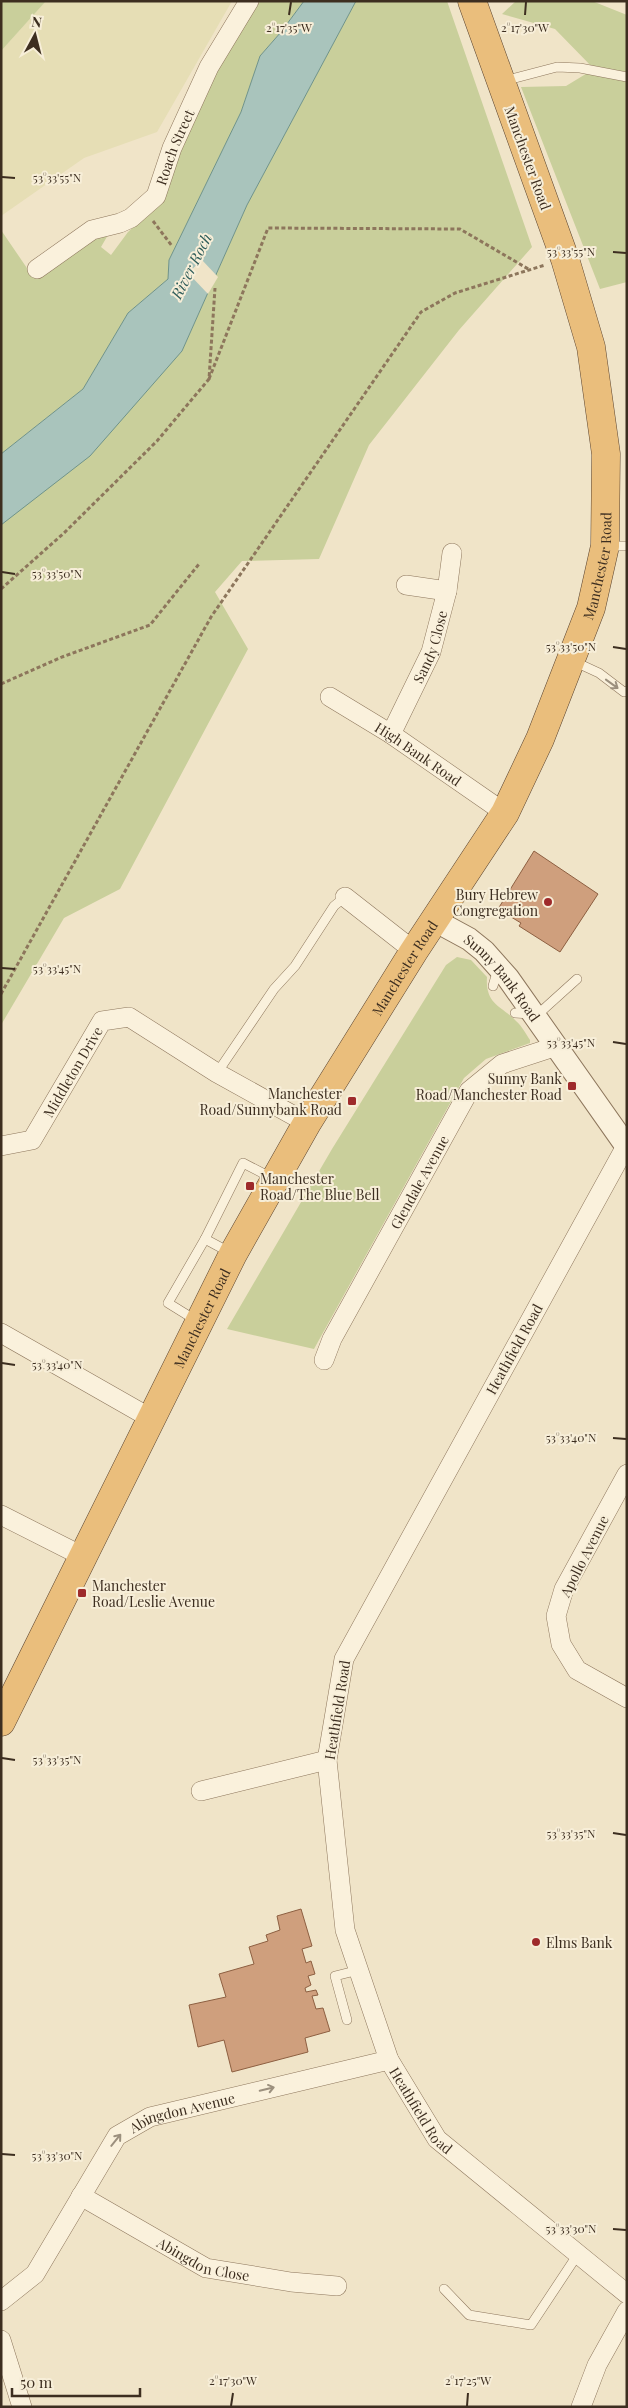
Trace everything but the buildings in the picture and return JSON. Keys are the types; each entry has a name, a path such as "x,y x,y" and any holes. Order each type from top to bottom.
{"highway":[{"name":"Manchester Road","path":"1,1722 233,1254 274,1179 414,950 505,813 540,739 616,546 606,454 592,356 565,259 501,81 477,3"}],"street":[{"name":"Roach Street","path":"37,269 92,230 120,223 143,209 156,196 172,148 209,68 249,1"},
{"name":"Sandy Close","path":"391,734 431,652 448,591 452,553"},
{"path":"406,585 448,591"},
{"name":"High Bank Road","path":"330,697 391,734 505,813"},
{"path":"345,897 414,950"},
{"name":"Sunny Bank Road","path":"434,920 469,939 484,951 496,977 557,1046 624,1137"},
{"name":"Middleton Drive","path":"1,1146 32,1140 102,1021 129,1017 217,1073 307,1123"},
{"name":"Glendale Avenue","path":"324,1360 332,1340 470,1092 502,1064 557,1046"},
{"name":"Heathfield Road","path":"624,1137 344,1659 327,1760 346,1930 389,2060 437,2139 627,2294"},
{"path":"1,1333 152,1419"},
{"name":"Apollo Avenue","path":"627,1474 564,1589 556,1616 561,1644 577,1670 627,1698"},
{"path":"1,1515 82,1556"},
{"path":"201,1791 327,1760"},
{"name":"Abingdon Avenue","path":"1,2301 35,2274 117,2136 150,2117 389,2060"},
{"name":"Abingdon Close","path":"81,2196 206,2268 291,2282 337,2286"},
{"path":"581,2407 596,2365 627,2311"},
{"path":"1,2340 22,2407"}],"lane":[{"path":"501,81 556,67 580,68 627,77"},
{"path":"570,660 599,673 624,692 627,691"},
{"path":"217,1073 274,990 295,966 334,906 345,897"},
{"path":"528,1014 577,979"},
{"path":"199,1322 168,1303 204,1239 243,1163 274,1179"},
{"path":"204,1239 233,1254"},
{"path":"347,2020 335,1976 359,1970"},
{"path":"444,2289 469,2315 531,2325 578,2254"}],"path":[{"path":"143,209 172,246"},
{"path":"1,588 64,533 157,441 208,380 268,228 460,229 531,270"},
{"path":"1,994 211,617 421,312 455,293 565,259"},
{"path":"208,380 215,288"},
{"path":"1,684 62,657 150,625 199,564"}],"shaded area":[{"path":"46,1 232,1 157,132 84,158 1,216 1,51"}],"green space":[{"path":"1,1 46,1 1,51"},
{"path":"260,1 304,1 260,56 241,112 169,260 168,279 128,313 83,389 1,454 1,230 31,274 112,228 101,247 111,255 128,232 157,205 214,74"},
{"path":"356,1 447,1 532,247 459,330 369,445 319,559 242,561 215,592 248,649 120,889 64,918 1,1025 1,517 182,351 247,205"},
{"path":"516,1 592,1 627,15 627,282 600,289 521,87 566,86 594,69 555,29 502,14"},
{"path":"457,957 471,960 487,977 487,986 492,999 520,1025 530,1043 486,1059 464,1078 314,1349 227,1329 332,1149 446,965"}],"water":[{"name":"River Roch","path":"304,1 356,1 247,205 182,351 90,456 1,525 1,454 83,389 128,313 168,279 169,260 241,112 260,56"}],"pier":[{"path":"202,260 218,277 208,294 188,273"}],"place":[{"name":"Bury Hebrew Congregation","path":"548,902"},
{"name":"Sunny Bank Road/Manchester Road","path":"572,1086"},
{"name":"Manchester Road/Sunnybank Road","path":"352,1101"},
{"name":"Manchester Road/The Blue Bell","path":"250,1186"},
{"name":"Manchester Road/Leslie Avenue","path":"82,1593"},
{"name":"Elms Bank","path":"536,1942"}]}
